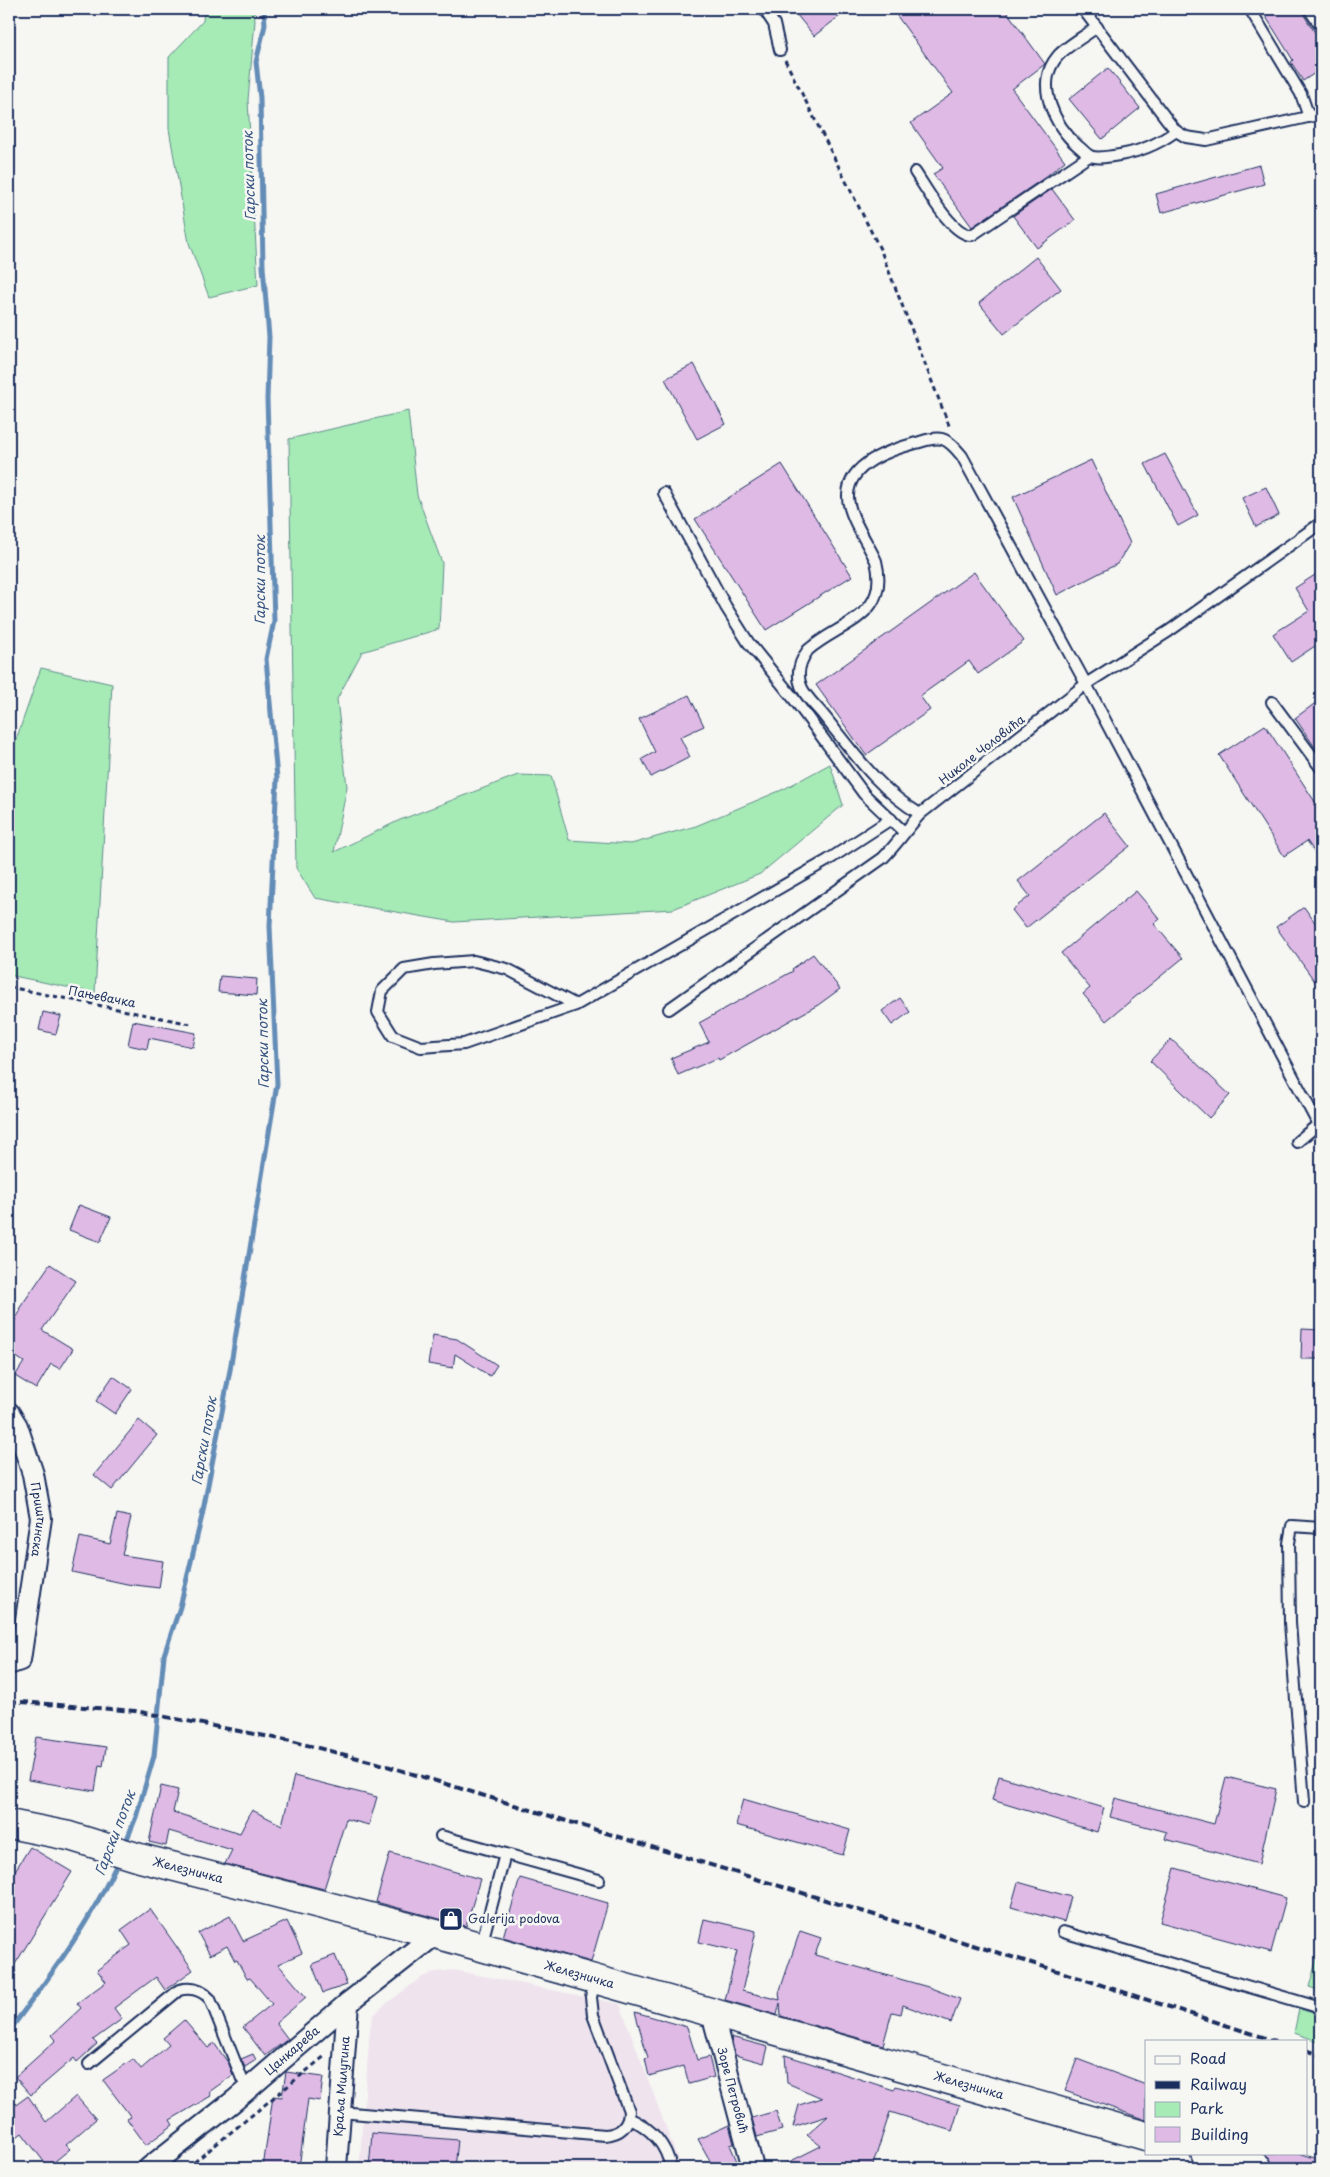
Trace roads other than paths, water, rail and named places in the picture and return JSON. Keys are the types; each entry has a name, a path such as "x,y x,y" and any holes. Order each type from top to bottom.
{"street":[{"name":"Приштинска","path":"9,1413 17,1426 33,1474 41,1518 14,1662"},
{"name":"Железничка","path":"9,1824 94,1843 140,1858 436,1934 1145,2136"},
{"name":"Цанкарева","path":"154,2166 348,2003 436,1934"},
{"name":"Краља Милутина","path":"336,2168 348,2003"},
{"name":"Зоре Петровић","path":"712,2013 753,2168"},
{"path":"1209,2154 1258,2168"}],"lane":[{"path":"764,9 774,24 780,50"},
{"path":"1084,9 1176,131 1186,137 1206,140 1321,114"},
{"path":"1250,9 1301,94 1309,117"},
{"path":"1310,9 1321,27"},
{"path":"1097,27 1057,56 1050,72 1048,88 1052,110 1070,140 1089,156 1101,158 1140,151 1164,140 1176,131"},
{"path":"915,172 948,219 963,234 972,235 1089,156"},
{"path":"920,814 896,798 872,776 802,689 799,670 803,656 814,646 870,608 878,590 879,580 876,561 848,503 849,486 854,477 872,460 898,447 943,439 962,456 1320,1123 1297,1142"},
{"path":"664,493 726,607 748,642 794,699 864,794 904,832"},
{"name":"Николе Чоловића","path":"669,1009 883,858 898,844 904,832 920,814 1086,684 1170,631 1321,523"},
{"path":"1272,702 1321,768"},
{"path":"576,1005 507,969 474,961 434,964 404,969 382,991 378,1012 393,1036 421,1046 464,1044 576,1005 828,860 891,819"},
{"path":"1304,1802 1290,1623 1289,1543 1292,1526 1321,1528"},
{"path":"441,1836 599,1880"},
{"path":"480,1947 505,1854"},
{"path":"1063,1932 1321,2008"},
{"path":"340,2112 605,2135 617,2133 622,2130 629,2118 628,2104 593,2015 591,1997 596,1980"},
{"path":"89,2064 178,1990 193,1988 210,1999 242,2079 249,2088"},
{"path":"629,2118 646,2128 657,2139 666,2152 671,2168"}],"waterway":[{"name":"Гарски поток","path":"125,1844 136,1817 154,1756 164,1655 180,1607 202,1516 230,1370 277,1084 270,926 277,778 266,659 274,621 267,399 269,337 263,267 260,98 256,62 265,25 264,9"},
{"name":"Гарски поток","path":"9,2031 83,1926 119,1859"}],"railway":[{"path":"9,1701 135,1711 291,1741 377,1763 1061,1972 1272,2040"},
{"path":"1308,2051 1321,2055"}],"place":[{"name":"Galerija podova","path":"451,1919"}]}
